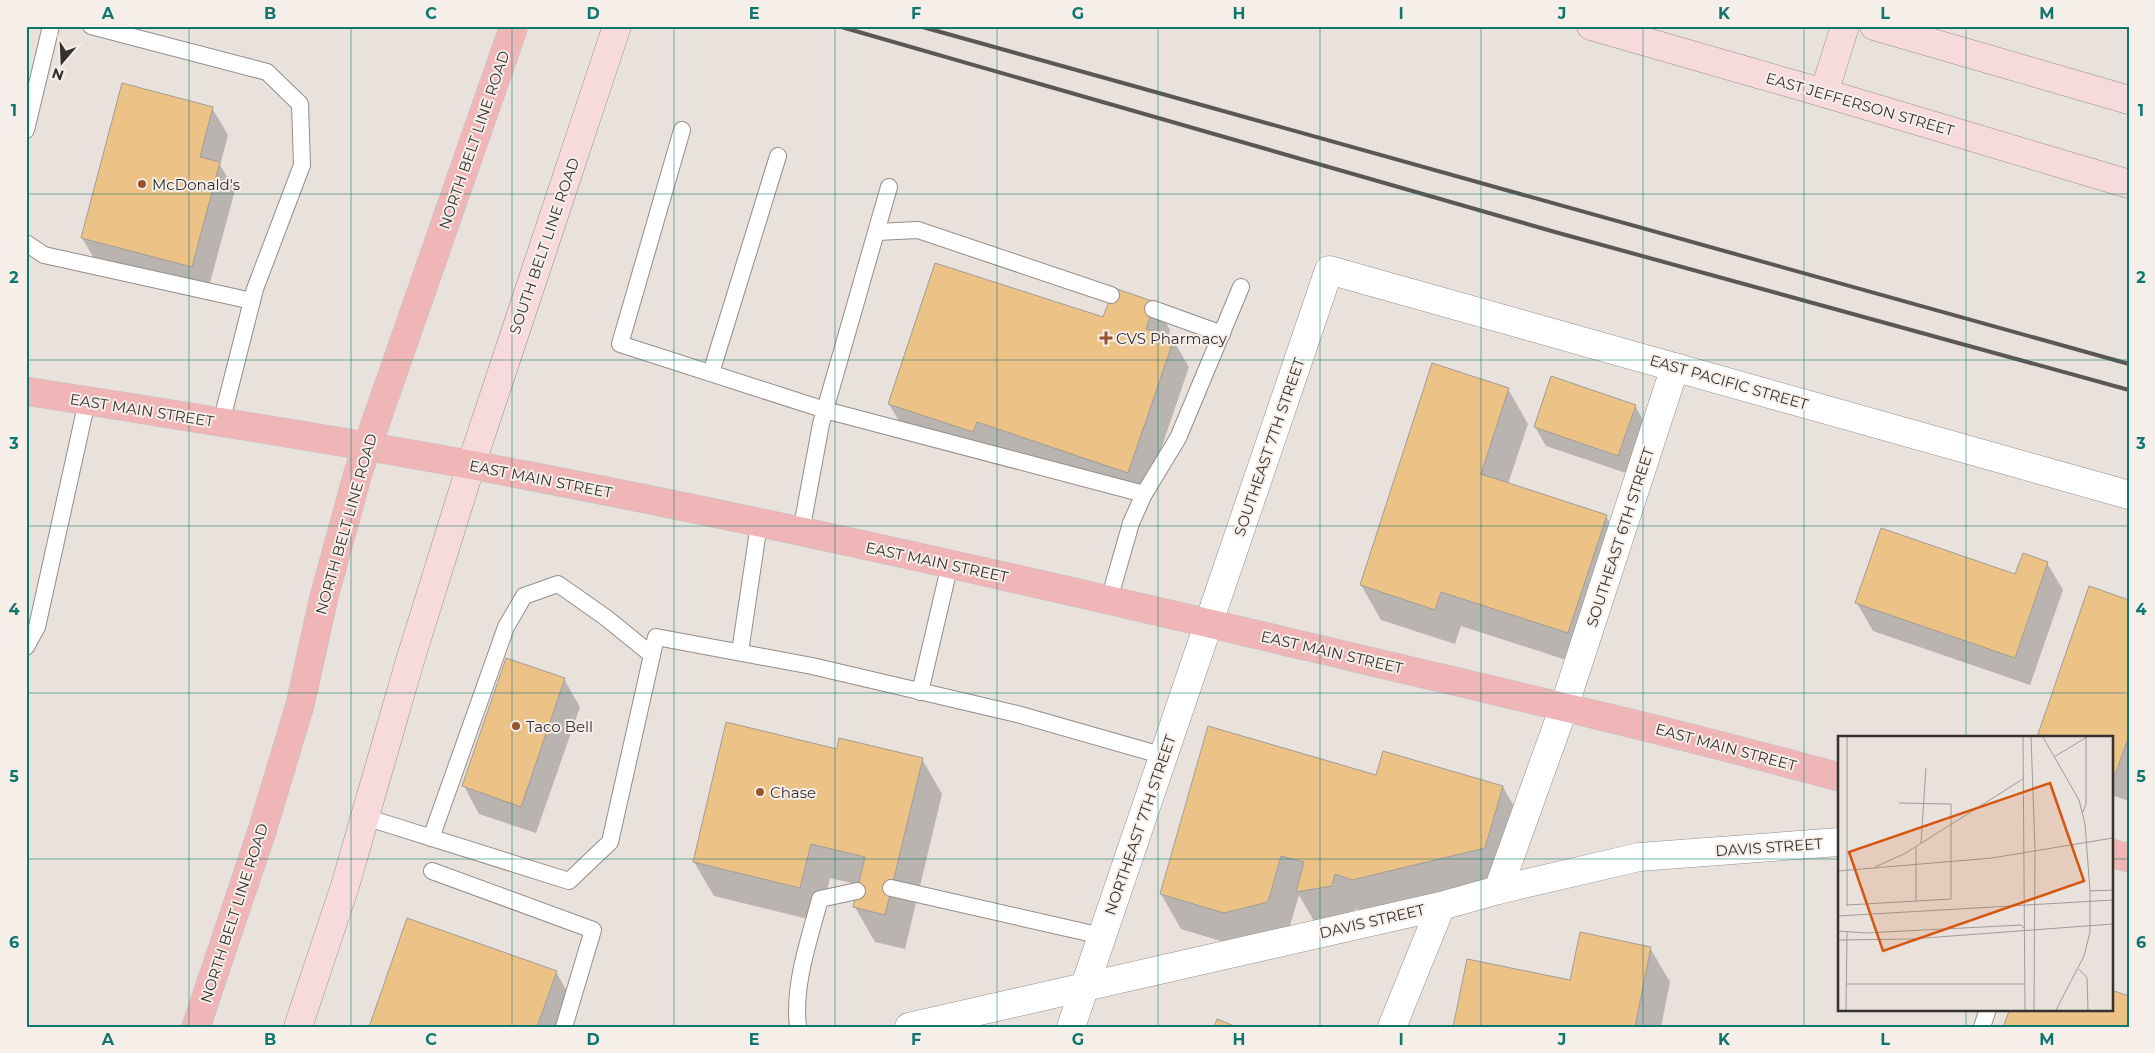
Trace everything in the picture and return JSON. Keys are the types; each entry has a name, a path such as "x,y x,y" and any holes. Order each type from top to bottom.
{"main road":[{"name":"NORTH BELT LINE ROAD","path":"196,1027 262,831 300,705 324,597 358,473 514,26"},
{"name":"EAST MAIN STREET","path":"26,391 471,465 801,532 1109,600 1564,706 1838,777"},
{"path":"2112,853 2129,858"}],"street":[{"name":"SOUTH BELT LINE ROAD","path":"471,465 617,26"},
{"name":"EAST JEFFERSON STREET","path":"1590,26 1824,93 2129,184"},
{"path":"1824,93 1845,26"},
{"path":"1874,26 2129,100"},
{"name":"EAST PACIFIC STREET","path":"1329,270 2129,495"},
{"name":"SOUTHEAST 7TH STREET","path":"1209,623 1329,270"},
{"name":"SOUTHEAST 6TH STREET","path":"1498,890 1564,706 1675,367"},
{"path":"298,1027 345,886 471,465"},
{"name":"NORTHEAST 7TH STREET","path":"1071,1027 1209,623"},
{"name":"DAVIS STREET","path":"909,1027 1441,906 1498,890 1639,857 1838,842"},
{"path":"1392,1027 1441,906"}],"lane":[{"path":"26,130 51,26"},
{"path":"91,26 267,72 300,104 302,165 253,294 221,423"},
{"path":"682,130 620,344 825,410 1144,494"},
{"path":"710,373 778,156"},
{"path":"801,532 825,410 889,187"},
{"path":"877,232 918,230 1111,295"},
{"path":"26,243 44,255 253,294"},
{"path":"1109,600 1131,523 1144,494 1178,438 1241,287"},
{"path":"1153,309 1222,334"},
{"path":"26,647 36,627 87,401"},
{"path":"740,652 759,524"},
{"path":"920,692 950,564"},
{"path":"431,838 506,627 524,596 558,584 605,616 652,655"},
{"path":"365,817 569,881 610,842 656,637 812,666 1017,714 1164,756"},
{"path":"432,872 593,930 564,1027"},
{"path":"892,888 1102,936"},
{"path":"798,1027 796,1006 809,939 820,899 857,891"},
{"path":"1982,1027 1988,1010"}],"building":[{"path":"122,83 213,107 200,157 220,162 192,267 81,238"},
{"name":"CVS Pharmacy","path":"935,263 1103,317 1114,288 1155,302 1146,329 1174,339 1128,473 977,422 973,432 888,404"},
{"path":"1432,363 1509,388 1481,474 1607,515 1568,633 1441,592 1435,610 1360,585"},
{"path":"1551,376 1636,405 1618,456 1534,427"},
{"path":"1881,528 2015,574 2023,553 2048,562 2015,658 1855,603"},
{"path":"2089,586 2129,600 2129,736 2115,775 2112,774 2112,736 2037,736"},
{"path":"506,658 565,678 521,807 462,786"},
{"path":"726,722 837,749 839,738 923,758 885,915 853,907 865,857 811,844 800,888 693,862"},
{"path":"1208,726 1376,775 1383,751 1503,786 1485,848 1352,880 1335,874 1332,886 1296,892 1304,862 1281,856 1268,902 1224,913 1160,894"},
{"path":"407,918 557,971 537,1027 369,1027"},
{"path":"1580,932 1651,947 1635,1027 1453,1027 1467,959 1570,980"},
{"path":"2112,990 2129,996 2129,1027 2003,1027 2010,1010 2112,1010"},
{"path":"1217,1019 1237,1027 1214,1027"}],"railway":[{"path":"838,26 1555,232 2129,390"},
{"path":"919,26 2129,364"}],"place":[{"name":"McDonald's","path":"142,184"},
{"name":"CVS Pharmacy","path":"1106,338"},
{"name":"Taco Bell","path":"516,726"},
{"name":"Chase","path":"760,792"}]}
